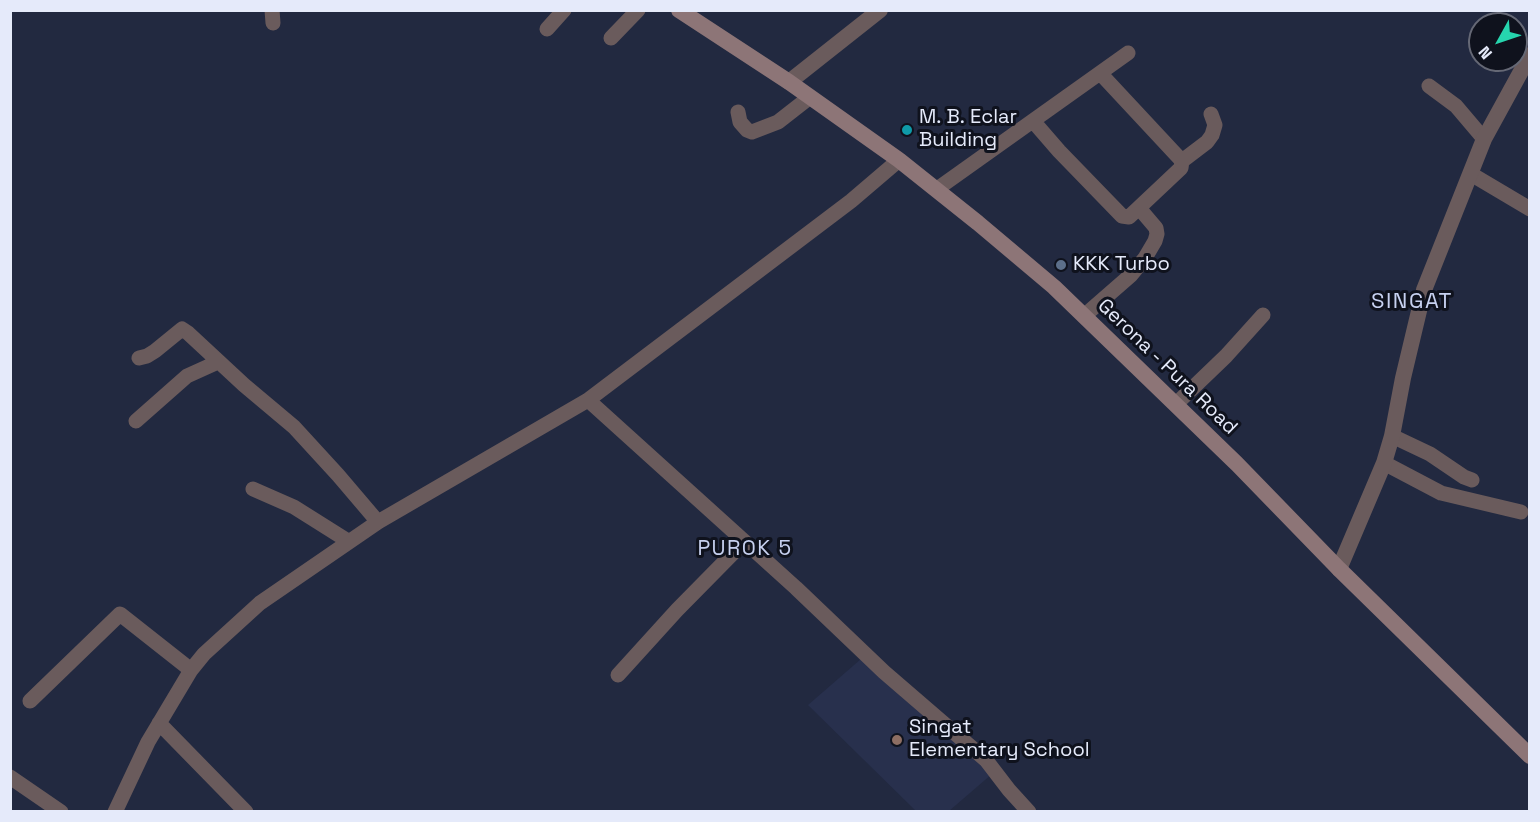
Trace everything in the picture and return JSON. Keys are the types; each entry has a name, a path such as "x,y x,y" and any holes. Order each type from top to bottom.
{"main road":[{"name":"Gerona - Pura Road","path":"679,10 789,82 899,160 937,189 1054,288 1176,404 1339,569 1530,756"}],"street":[{"path":"547,29 564,10"},
{"path":"611,38 638,10"},
{"path":"789,82 880,10"},
{"path":"937,189 1128,53"},
{"path":"1339,569 1384,463 1422,297 1484,140 1530,55"},
{"path":"1100,73 1182,161"},
{"path":"1429,86 1456,106 1484,140"},
{"path":"738,111 740,122 752,132 778,122 810,97"},
{"path":"1033,121 1059,152 1122,216 1129,217 1181,168 1182,161 1207,142 1215,125 1211,114"},
{"path":"115,811 148,742 191,670 204,654 261,603 378,522 588,400 851,201 899,160"},
{"path":"1471,174 1530,209"},
{"path":"1084,316 1131,275 1155,241 1156,228 1139,208"},
{"path":"1176,404 1226,356 1263,315"},
{"path":"139,358 155,351 182,329 294,427 378,522"},
{"path":"135,421 188,376 218,362"},
{"path":"588,400 884,672 986,760 1029,812"},
{"path":"1392,436 1416,447 1472,480"},
{"path":"1384,463 1441,492 1521,512"},
{"path":"253,489 294,507 348,541"},
{"path":"618,675 683,603 744,542"},
{"path":"30,701 120,614 191,670"},
{"path":"159,723 246,812"},
{"path":"10,777 61,812"}],"shaded area":[{"name":"Singat Elementary School","path":"861,659 992,774 949,811 916,811 808,705"}],"place":[{"name":"M. B. Eclar Building","path":"907,130"},
{"name":"KKK Turbo","path":"1061,265"},
{"name":"Singat Elementary School","path":"897,740"}],"district":[{"name":"SINGAT","path":"1412,302"},
{"name":"PUROK 5","path":"745,549"}]}
